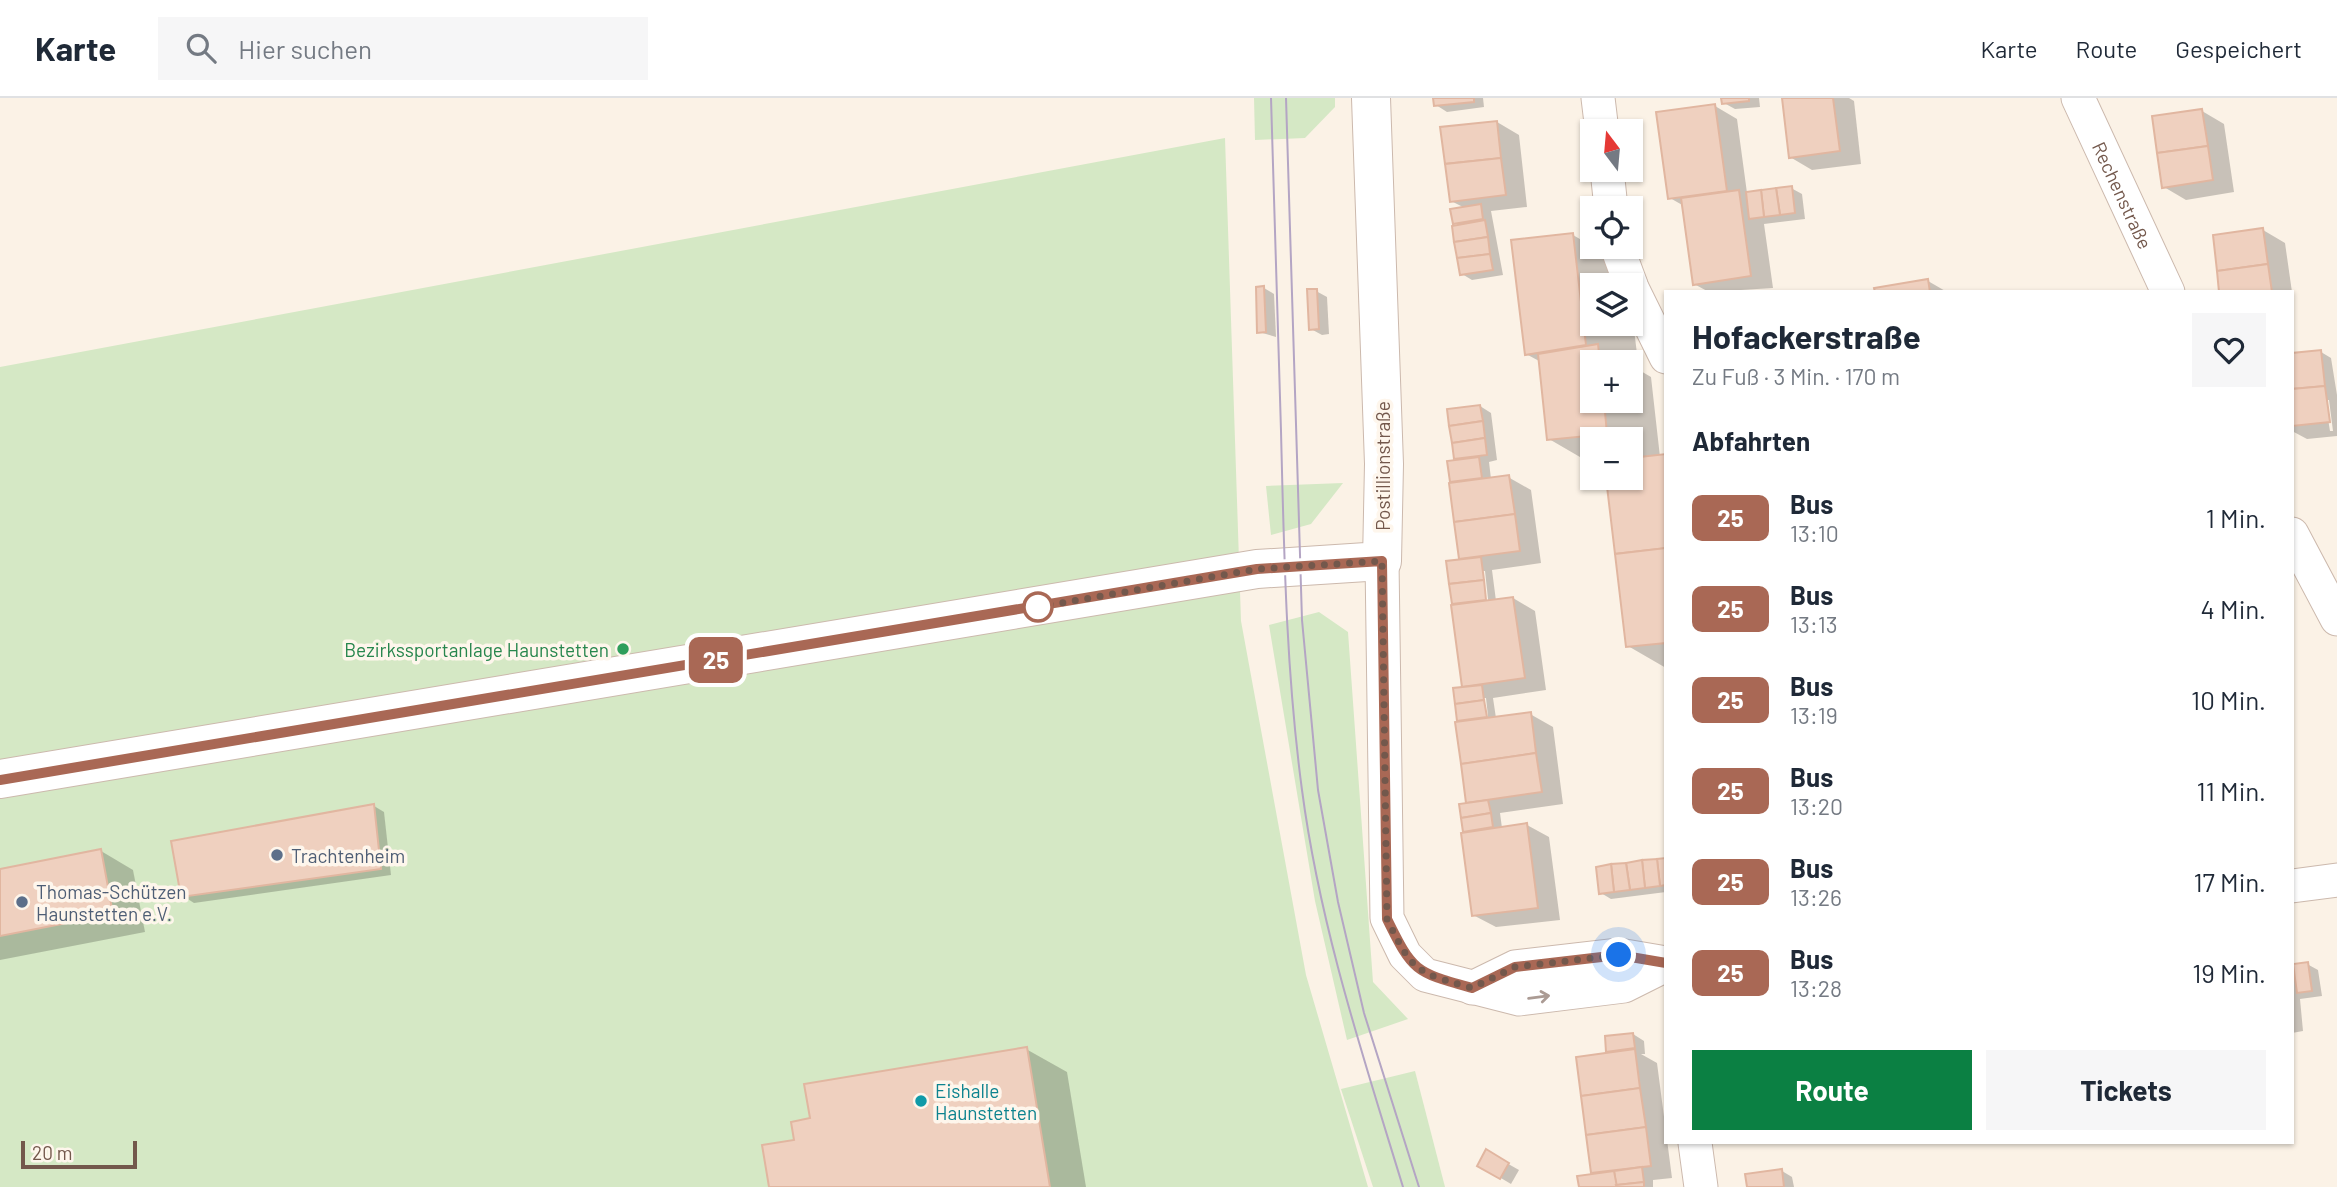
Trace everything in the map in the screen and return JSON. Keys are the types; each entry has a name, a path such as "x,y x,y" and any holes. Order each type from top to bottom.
{"street":[{"name":"Postillionstraße","path":"1371,98 1384,455 1382,561 1387,919 1405,955 1425,975 1472,988 1515,967 1619,955 1664,964"},
{"path":"1598,98 1601,119"},
{"name":"Rechenstraße","path":"2078,98 2167,290"},
{"path":"1643,310 1664,353"},
{"path":"2294,538 2337,619"},
{"path":"0,779 1257,569 1382,561"},
{"path":"2294,886 2337,880"},
{"path":"1695,1144 1701,1187"}],"green space":[{"path":"1254,98 1335,98 1335,107 1305,138 1255,140"},
{"name":"Bezirkssportanlage Haunstetten","path":"1225,138 1241,621 1306,975 1368,1187 0,1187 0,367"},
{"path":"1343,483 1311,524 1271,535 1266,486"},
{"path":"1319,612 1348,632 1373,982 1408,1019 1347,1040 1315,901 1269,625"},
{"path":"1415,1071 1445,1187 1373,1187 1341,1089"}],"building":[{"path":"1433,98 1474,98 1474,102 1434,106"},
{"path":"1721,98 1749,98 1749,101 1722,104"},
{"path":"1782,98 1833,98 1840,151 1789,158"},
{"path":"1715,104 1727,191 1668,199 1656,112"},
{"path":"2202,109 2208,146 2157,153 2152,116"},
{"path":"1497,121 1501,158 1445,164 1440,127"},
{"path":"2208,146 2213,180 2162,188 2157,153"},
{"path":"1501,158 1506,195 1450,202 1445,164"},
{"path":"1792,186 1795,213 1780,215 1776,188"},
{"path":"1776,188 1780,215 1764,217 1761,190"},
{"path":"1739,190 1751,276 1693,285 1681,198"},
{"path":"1761,190 1764,217 1749,219 1746,192"},
{"path":"1481,204 1483,219 1453,224 1450,209"},
{"path":"1485,220 1488,237 1454,242 1452,226"},
{"path":"2263,228 2268,264 2217,271 2213,235"},
{"path":"1573,233 1580,293 1580,336 1585,336 1586,345 1525,355 1511,240"},
{"path":"1488,237 1490,254 1457,258 1454,242"},
{"path":"1490,254 1493,270 1460,275 1457,258"},
{"path":"2268,264 2272,290 2219,290 2217,271"},
{"path":"1928,279 1930,290 1874,290"},
{"path":"1264,286 1266,332 1257,333 1256,287"},
{"path":"1307,289 1317,289 1319,329 1309,330"},
{"path":"1598,344 1599,350 1580,350 1580,413 1605,413 1606,427 1580,427 1580,437 1547,440 1538,354"},
{"path":"2321,350 2325,386 2294,389 2294,353"},
{"path":"2325,386 2330,422 2294,426 2294,389"},
{"path":"1480,405 1483,421 1449,426 1447,409"},
{"path":"1483,421 1485,438 1452,443 1449,426"},
{"path":"1485,438 1487,455 1454,459 1452,443"},
{"path":"1664,454 1664,548 1615,554 1607,490 1643,490 1643,457"},
{"path":"1479,457 1482,478 1450,482 1447,461"},
{"path":"1509,475 1515,514 1454,522 1449,483"},
{"path":"1515,514 1520,551 1459,559 1454,522"},
{"path":"1664,548 1664,643 1626,647 1615,554"},
{"path":"1481,557 1484,580 1449,584 1446,561"},
{"path":"1484,580 1486,600 1452,604 1449,584"},
{"path":"1513,597 1525,678 1462,687 1451,605"},
{"path":"1482,685 1484,700 1455,704 1453,688"},
{"path":"1484,700 1487,717 1457,721 1455,704"},
{"path":"1531,712 1536,753 1461,764 1455,722"},
{"path":"1536,753 1542,792 1466,803 1461,764"},
{"path":"1488,800 1491,813 1461,818 1459,804"},
{"name":"Trachtenheim","path":"374,804 381,869 181,897 171,841"},
{"path":"1491,813 1493,827 1463,832 1461,818"},
{"path":"1527,823 1538,908 1472,916 1461,833"},
{"path":"101,849 113,914 0,936 0,869"},
{"path":"1664,858 1664,885 1660,886 1657,859"},
{"path":"1657,859 1660,886 1645,888 1642,860"},
{"path":"1642,860 1645,888 1630,890 1626,863"},
{"path":"1626,863 1630,890 1614,892 1611,864"},
{"path":"1611,864 1614,892 1599,894 1596,867"},
{"path":"2308,962 2312,991 2297,993 2294,964"},
{"path":"1633,1033 1635,1048 1606,1052 1605,1036"},
{"name":"Eishalle Haunstetten","path":"1027,1047 1050,1187 769,1187 762,1145 794,1140 791,1122 810,1118 804,1084"},
{"path":"1635,1049 1640,1088 1581,1096 1576,1057"},
{"path":"1640,1088 1646,1127 1586,1135 1581,1096"},
{"path":"1646,1127 1651,1166 1591,1173 1586,1135"},
{"path":"1486,1149 1509,1163 1500,1179 1477,1166"},
{"path":"1642,1167 1644,1182 1616,1185 1614,1171"},
{"path":"1782,1169 1784,1187 1747,1187 1745,1174"},
{"path":"1614,1171 1617,1187 1579,1187 1577,1176"},
{"path":"1644,1182 1644,1187 1616,1185"}],"tram line":[{"path":"1271,98 1287,611 1292,701 1302,790 1331,941 1403,1187"},
{"path":"1286,98 1302,620 1318,790 1338,902 1364,1013 1419,1187"}],"bus line":[{"name":"25","path":"0,780 1257,569 1382,561 1387,919 1405,955 1425,975 1472,988 1515,967 1619,955 1664,963"}],"place":[{"name":"Bezirkssportanlage Haunstetten","path":"623,649"},
{"name":"Trachtenheim","path":"277,855"},
{"name":"Thomas-Schützen Haunstetten e.V.","path":"22,902"},
{"name":"Eishalle Haunstetten","path":"921,1101"}],"route":[{"path":"1038,607 1257,569 1382,561 1387,919 1405,955 1425,975 1472,988 1515,967 1619,955"}]}
